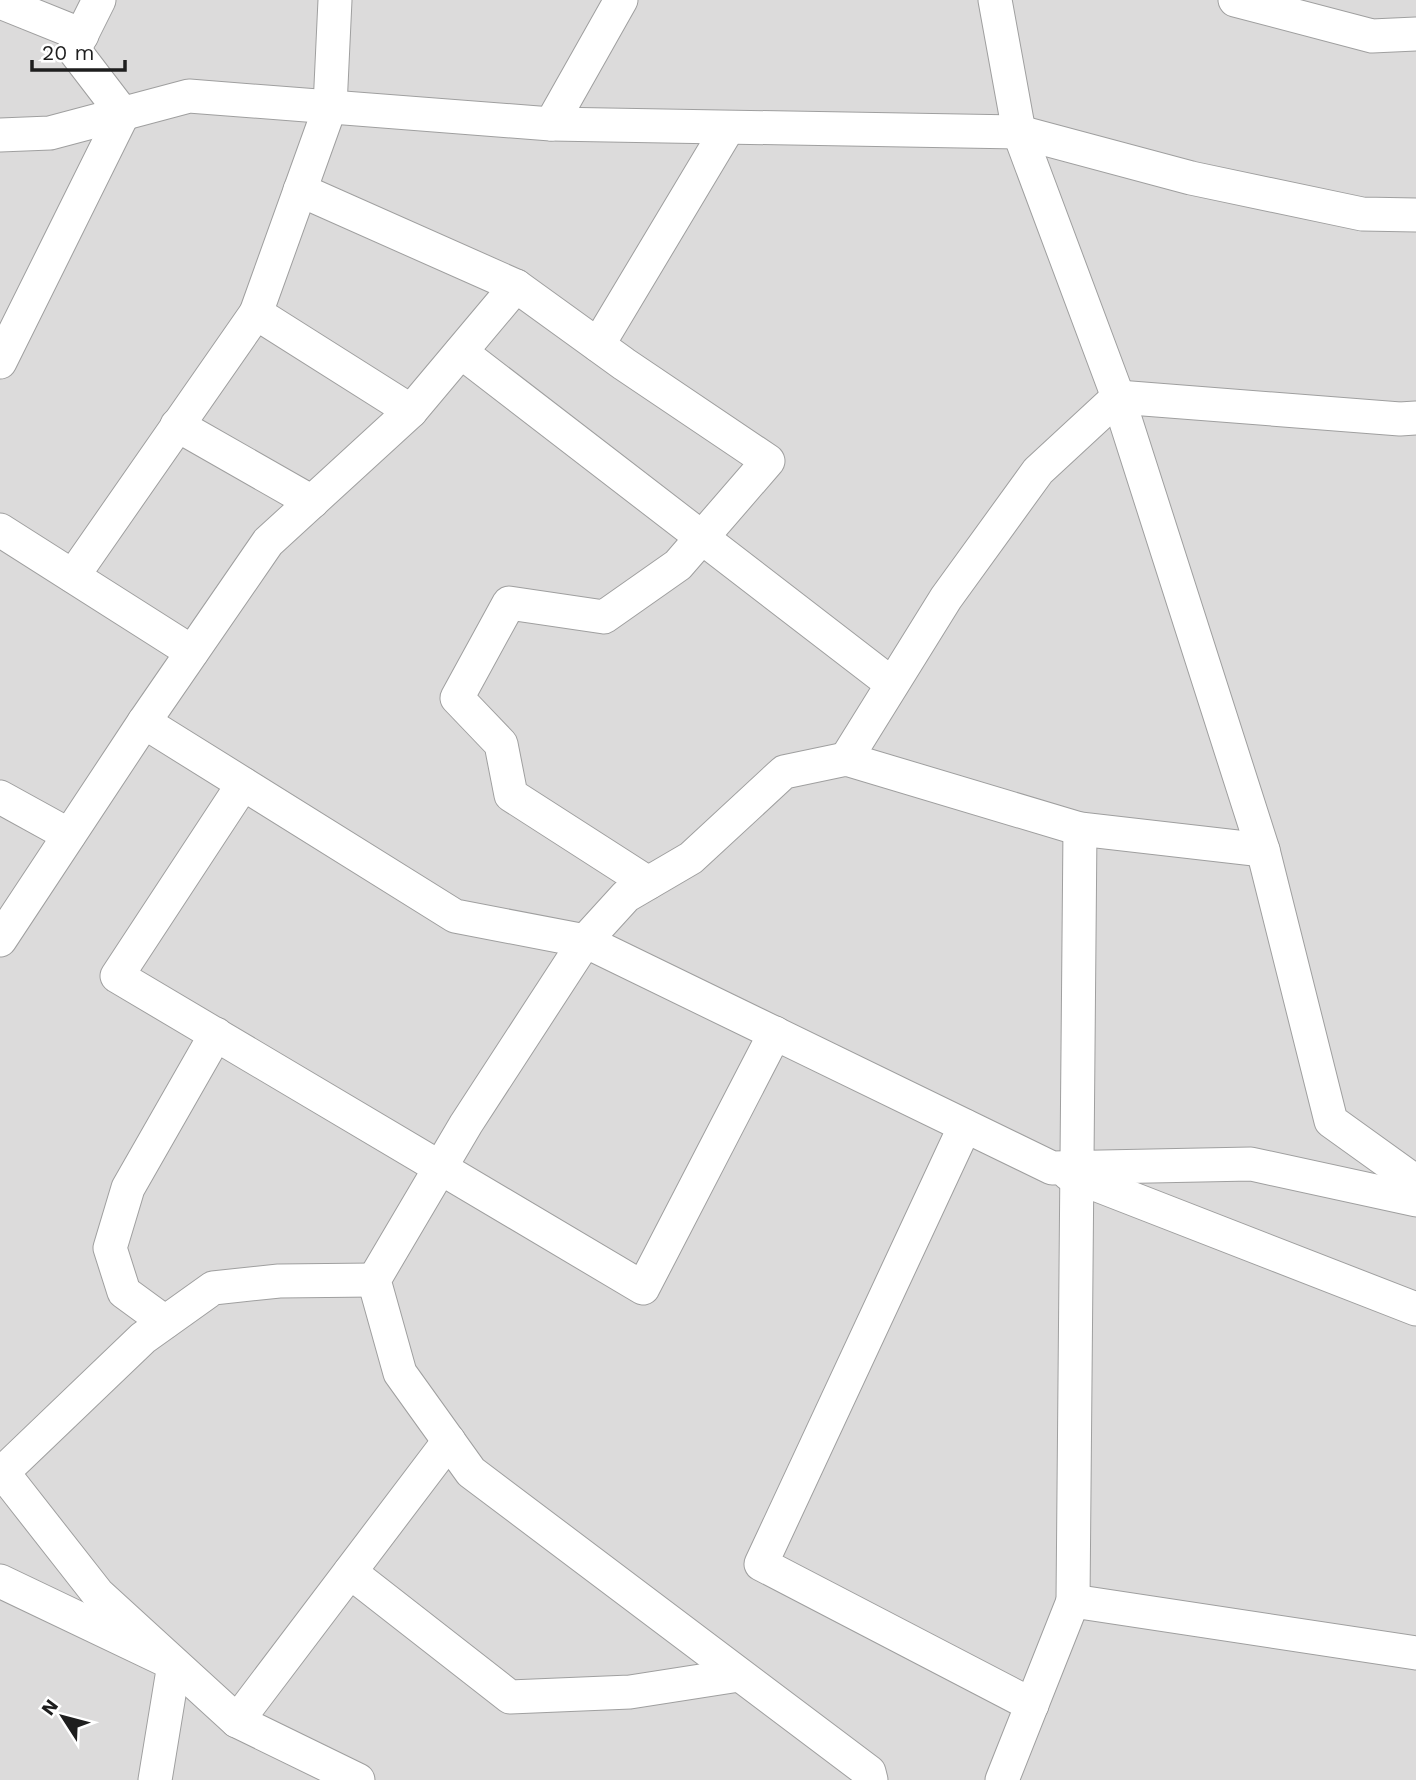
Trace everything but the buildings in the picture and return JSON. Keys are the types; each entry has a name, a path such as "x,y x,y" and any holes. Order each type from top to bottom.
{"street":[{"path":"99,0 74,50 123,114"},
{"path":"73,576 256,313 330,107 335,0"},
{"path":"551,124 621,0"},
{"path":"995,0 1019,132 1118,397 1263,850 1331,1121 1416,1182"},
{"path":"1235,0 1372,36 1416,34"},
{"path":"0,2 82,35"},
{"path":"0,135 50,133 189,96 551,124 1019,132 1191,178 1362,214 1416,215"},
{"path":"0,362 123,114"},
{"path":"597,345 728,128"},
{"path":"300,190 516,286 597,345 768,461 678,565 604,617 509,603 457,698 501,744 510,796 648,883"},
{"path":"0,940 144,722 268,542 411,411 516,286"},
{"path":"256,313 411,411"},
{"path":"461,352 892,684"},
{"path":"846,759 946,598 1038,471 1118,397 1416,418"},
{"path":"177,425 312,502"},
{"path":"0,530 192,652"},
{"path":"144,722 455,916 585,941 965,1126 1069,1171 1416,1309"},
{"path":"871,1780 869,1772 471,1472 400,1373 374,1280 440,1168 585,941 626,896 691,858 784,772 846,759 1080,829 1263,850"},
{"path":"243,784 117,976 643,1288 775,1033"},
{"path":"0,797 69,835"},
{"path":"1002,1780 1073,1601 1069,1171 1080,829"},
{"path":"165,1322 124,1292 110,1248 128,1188 216,1034"},
{"path":"965,1126 761,1564 1032,1705"},
{"path":"1069,1171 1251,1164 1416,1200"},
{"path":"358,1780 237,1721 98,1594 1,1471 143,1338 213,1288 279,1281 374,1280"},
{"path":"237,1721 449,1441"},
{"path":"350,1572 510,1697 630,1692 739,1675"},
{"path":"0,1581 174,1664"},
{"path":"1073,1601 1416,1653"},
{"path":"155,1780 174,1664"}],"shaded area":[{"path":"0,0 1416,0 1416,1780 0,1780"}]}
